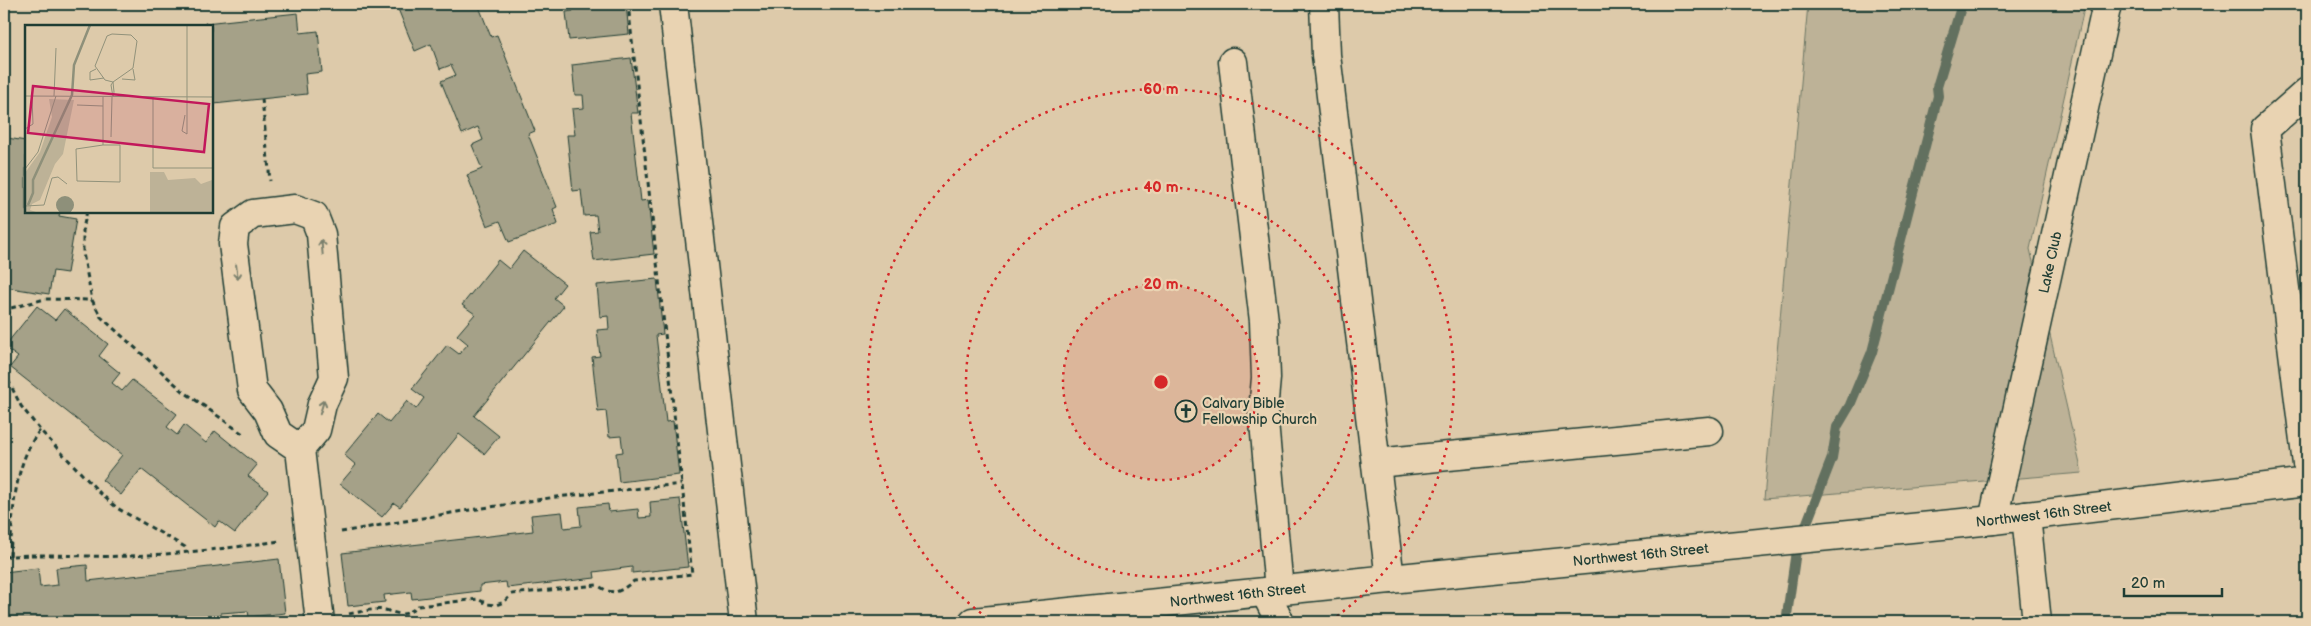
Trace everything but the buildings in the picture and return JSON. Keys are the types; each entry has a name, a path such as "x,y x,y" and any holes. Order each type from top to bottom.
{"street":[{"path":"673,4 744,622"},
{"path":"1324,4 1326,55 1390,579"},
{"name":"Lake Club","path":"1993,520 2107,4"},
{"path":"1233,62 1264,321 1266,378 1263,411 1272,591 1280,622"},
{"path":"2307,92 2265,129 2307,464"},
{"path":"292,444 316,430 322,404 334,378 321,234 314,216 295,209 253,214 235,227 233,244 252,390 268,411 278,434 292,444 310,536 320,619"},
{"path":"1376,463 1709,431"},
{"name":"Northwest 16th Street","path":"973,622 1993,520 2307,482"},
{"path":"2026,516 2037,622"},
{"path":"1257,622 1272,591"}],"path":[{"path":"271,622 320,619 384,610 401,615 410,612 418,606 478,599 487,604 496,605 504,602 512,594 597,585 607,591 616,592 634,581 692,574 628,4"},
{"path":"262,99 274,212"},
{"path":"87,212 83,229 83,253 92,300 101,317 112,329 183,390 250,439 260,444 292,444"},
{"path":"11,308 45,299 92,300"},
{"path":"4,303 11,308"},
{"path":"4,324 11,308"},
{"path":"4,372 21,406 40,430 117,508 185,547 187,551"},
{"path":"10,556 16,487 23,461 32,440 40,430"},
{"path":"4,557 63,554 128,556 235,547 547,499 682,484"}],"shaded area":[{"path":"1808,4 2085,4 2030,249 2082,473 1764,499"}],"waterway":[{"path":"1786,622 1796,551 1832,458 1837,427 1850,405 1872,352 1938,96 1937,87 1962,4"}],"place":[{"name":"Calvary Bible Fellowship Church","path":"1186,411"}]}
